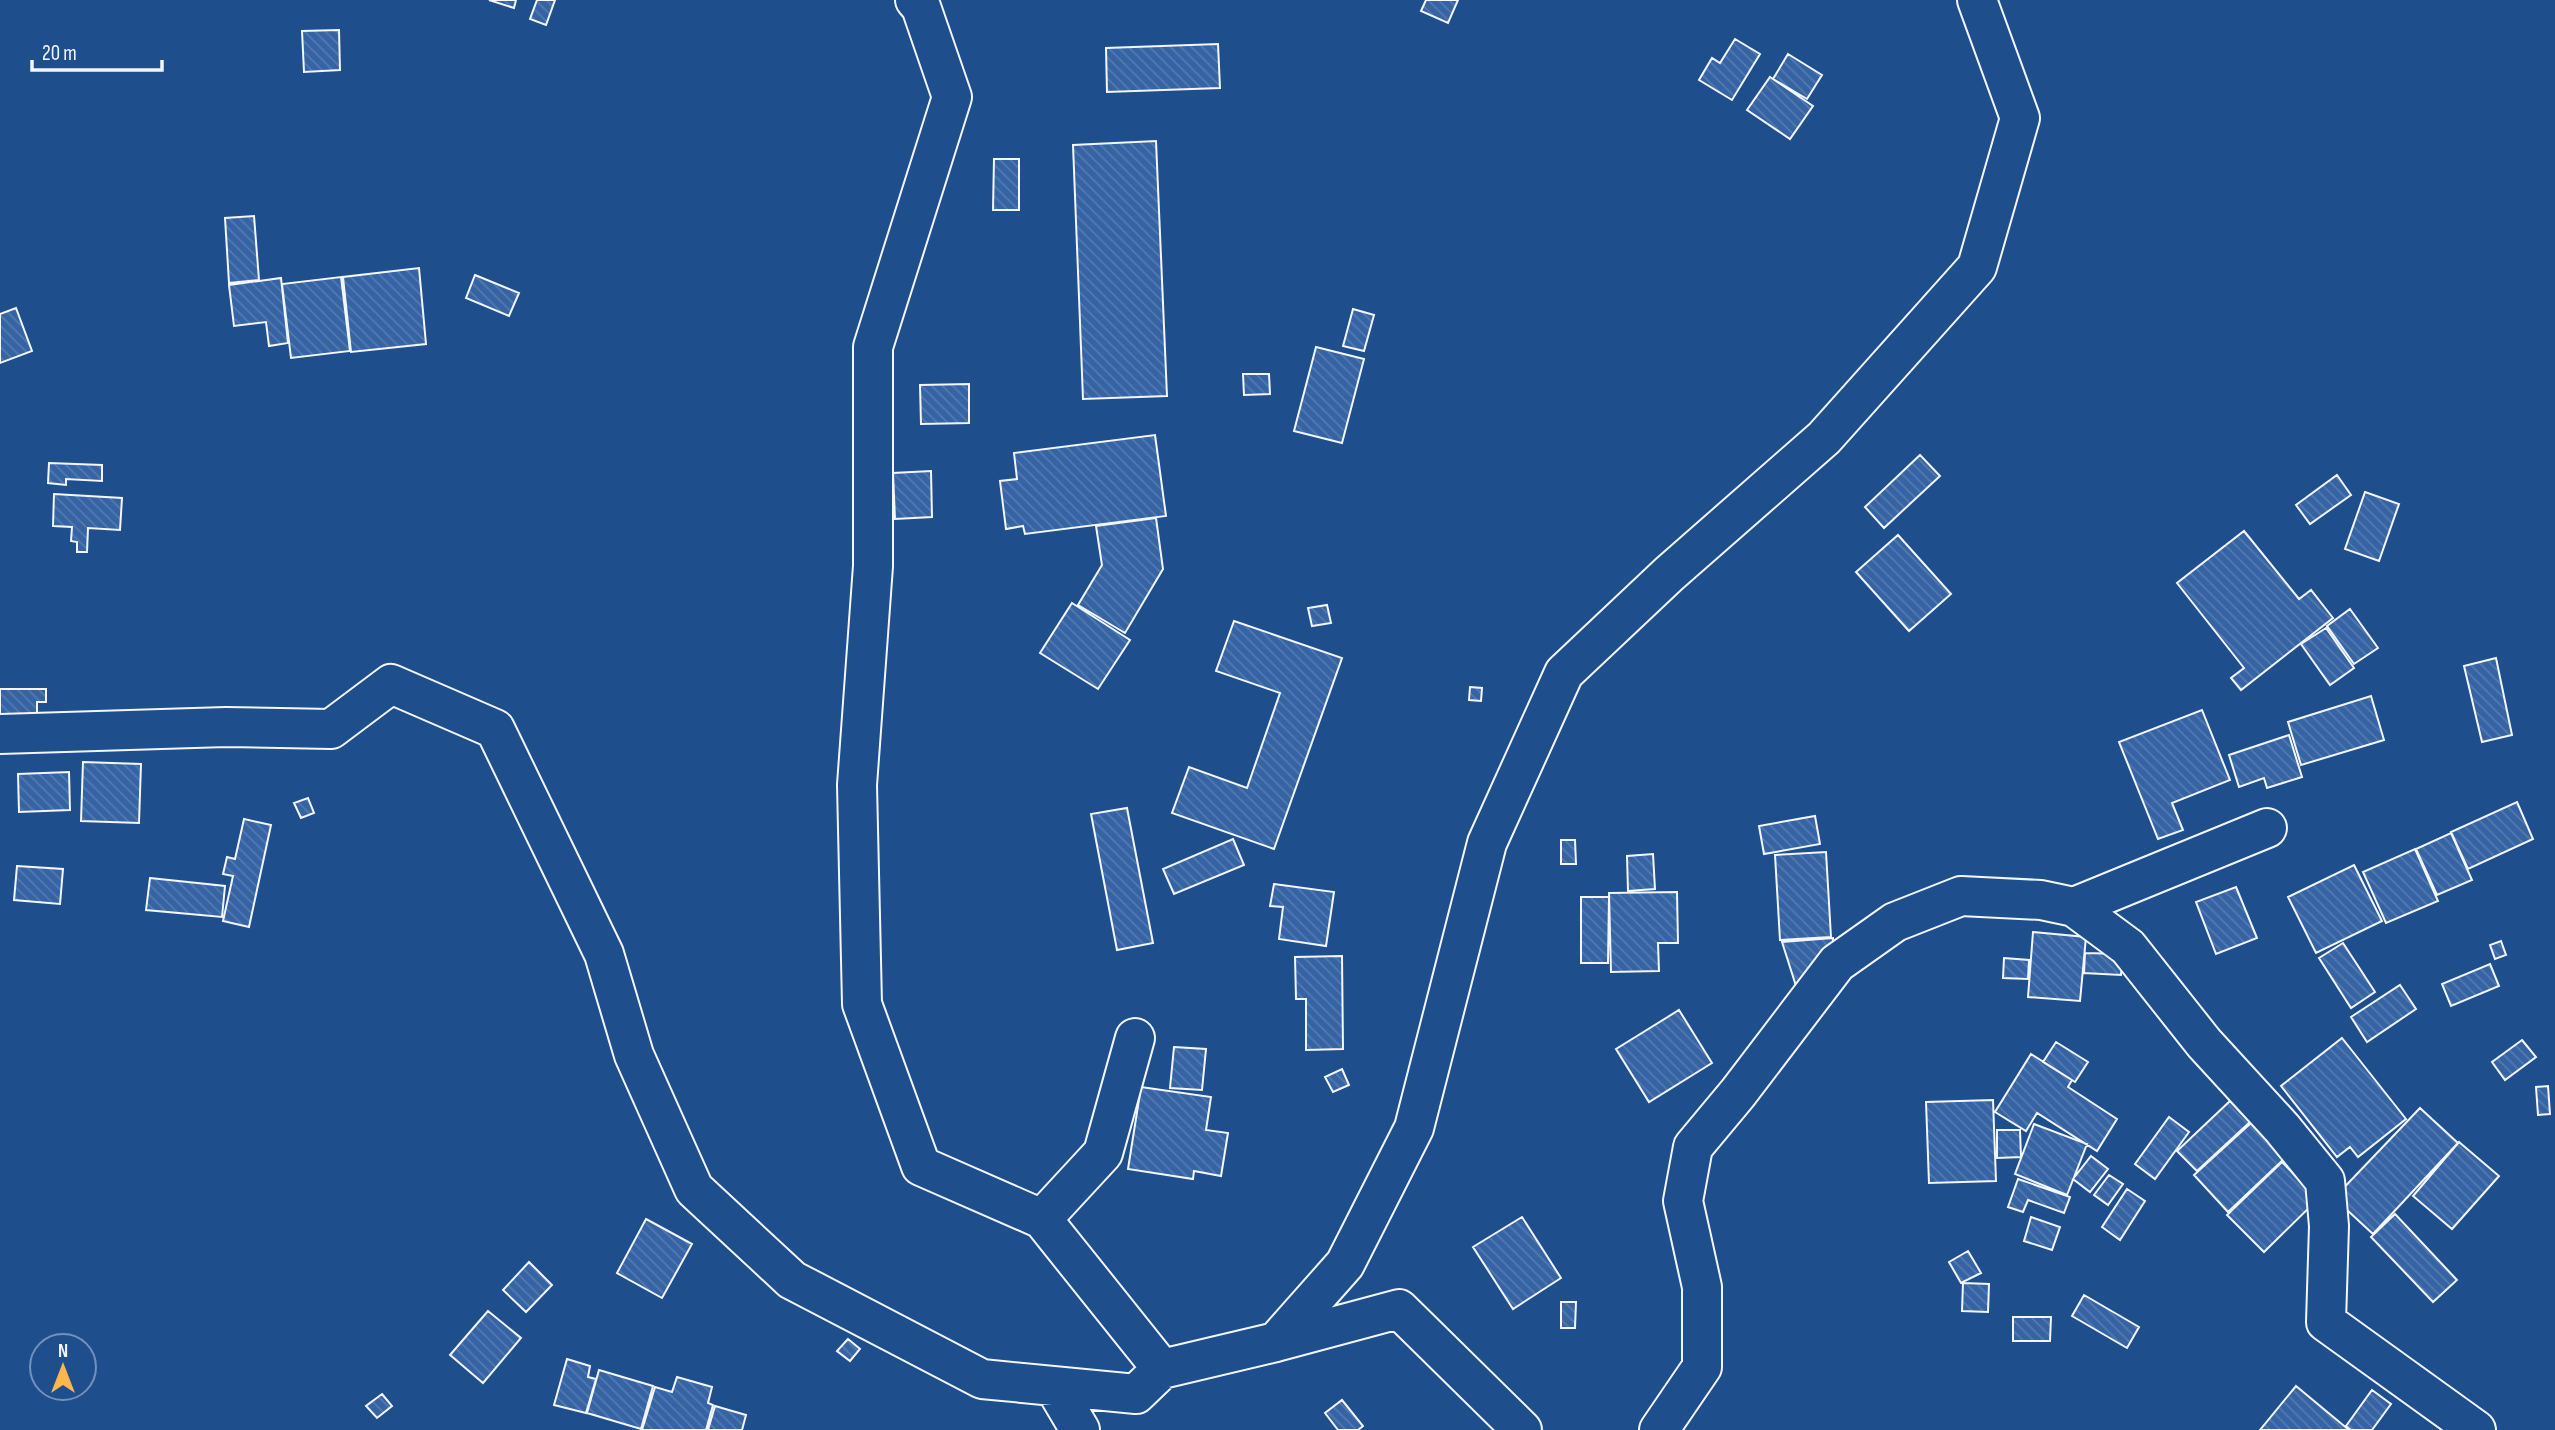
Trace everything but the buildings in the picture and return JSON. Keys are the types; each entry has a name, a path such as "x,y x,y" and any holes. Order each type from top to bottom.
{"street":[{"path":"915,0 921,7 952,97 873,347 873,566 857,785 862,1003 921,1166 1042,1219 1161,1369"},
{"path":"1276,1342 1345,1264 1415,1128 1487,843 1564,673 1669,574 1824,438 1977,267 2020,118 1977,0"},
{"path":"0,734 226,727 331,729 391,684 495,729 604,954 634,1055 694,1189 792,1280 982,1379 1136,1394 1161,1369 1399,1309 1522,1430"},
{"path":"2074,907 2267,828"},
{"path":"1659,1430 1702,1367 1702,1287 1684,1202 1693,1147 1738,1093 1837,963 1895,922 1961,896 2041,900 2074,907 2128,947 2204,1043 2282,1128 2325,1181 2329,1226 2326,1322 2476,1430"},
{"path":"1042,1219 1103,1153 1135,1038"},
{"path":"1054,1386 1080,1430"}]}
